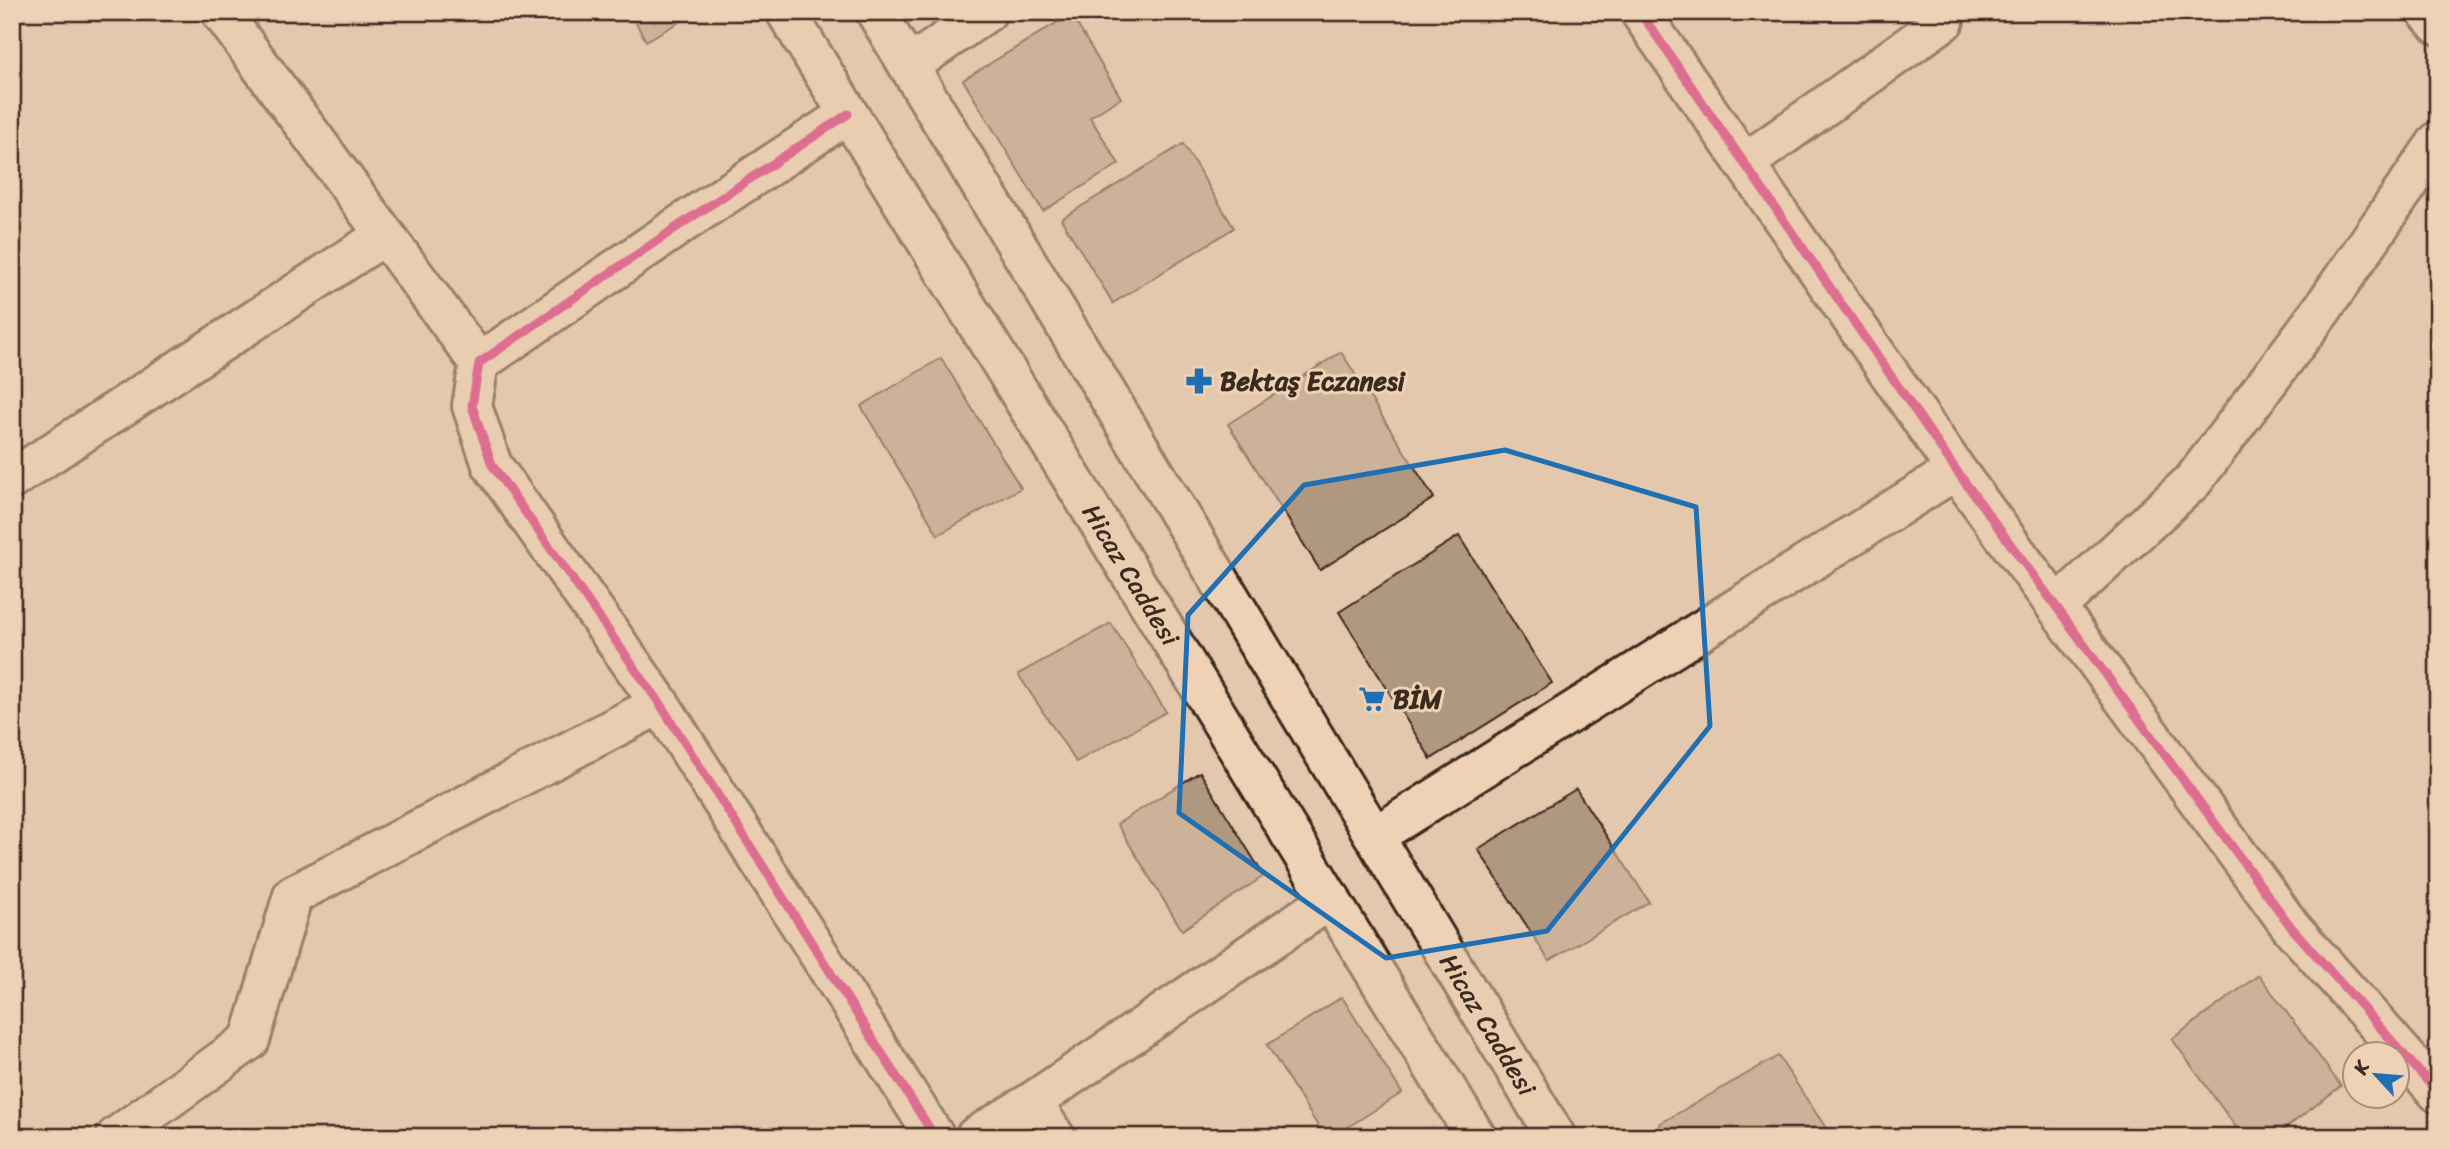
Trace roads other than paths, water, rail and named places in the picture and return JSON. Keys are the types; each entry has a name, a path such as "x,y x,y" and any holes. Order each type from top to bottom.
{"street":[{"path":"221,12 479,363 472,406 492,465 660,704 935,1137"},
{"name":"Hicaz Caddesi","path":"786,12 1476,1137"},
{"name":"Hicaz Caddesi","path":"876,12 1556,1137"},
{"path":"909,66 987,12"},
{"path":"1640,12 1956,470 2291,927 2438,1093"},
{"path":"1745,163 1944,21 1944,12"},
{"path":"2427,12 2438,25"},
{"path":"479,363 848,114"},
{"path":"2056,607 2193,481 2323,307 2438,141"},
{"path":"12,478 385,235"},
{"path":"1375,836 1956,470"},
{"path":"116,1137 250,1040 293,895 660,704"},
{"path":"975,1137 1032,1102 1331,899"},
{"path":"1032,1102 1055,1137"}],"place":[{"name":"Bektaş Eczanesi","path":"1199,381"},
{"name":"BİM","path":"1372,699"}]}
